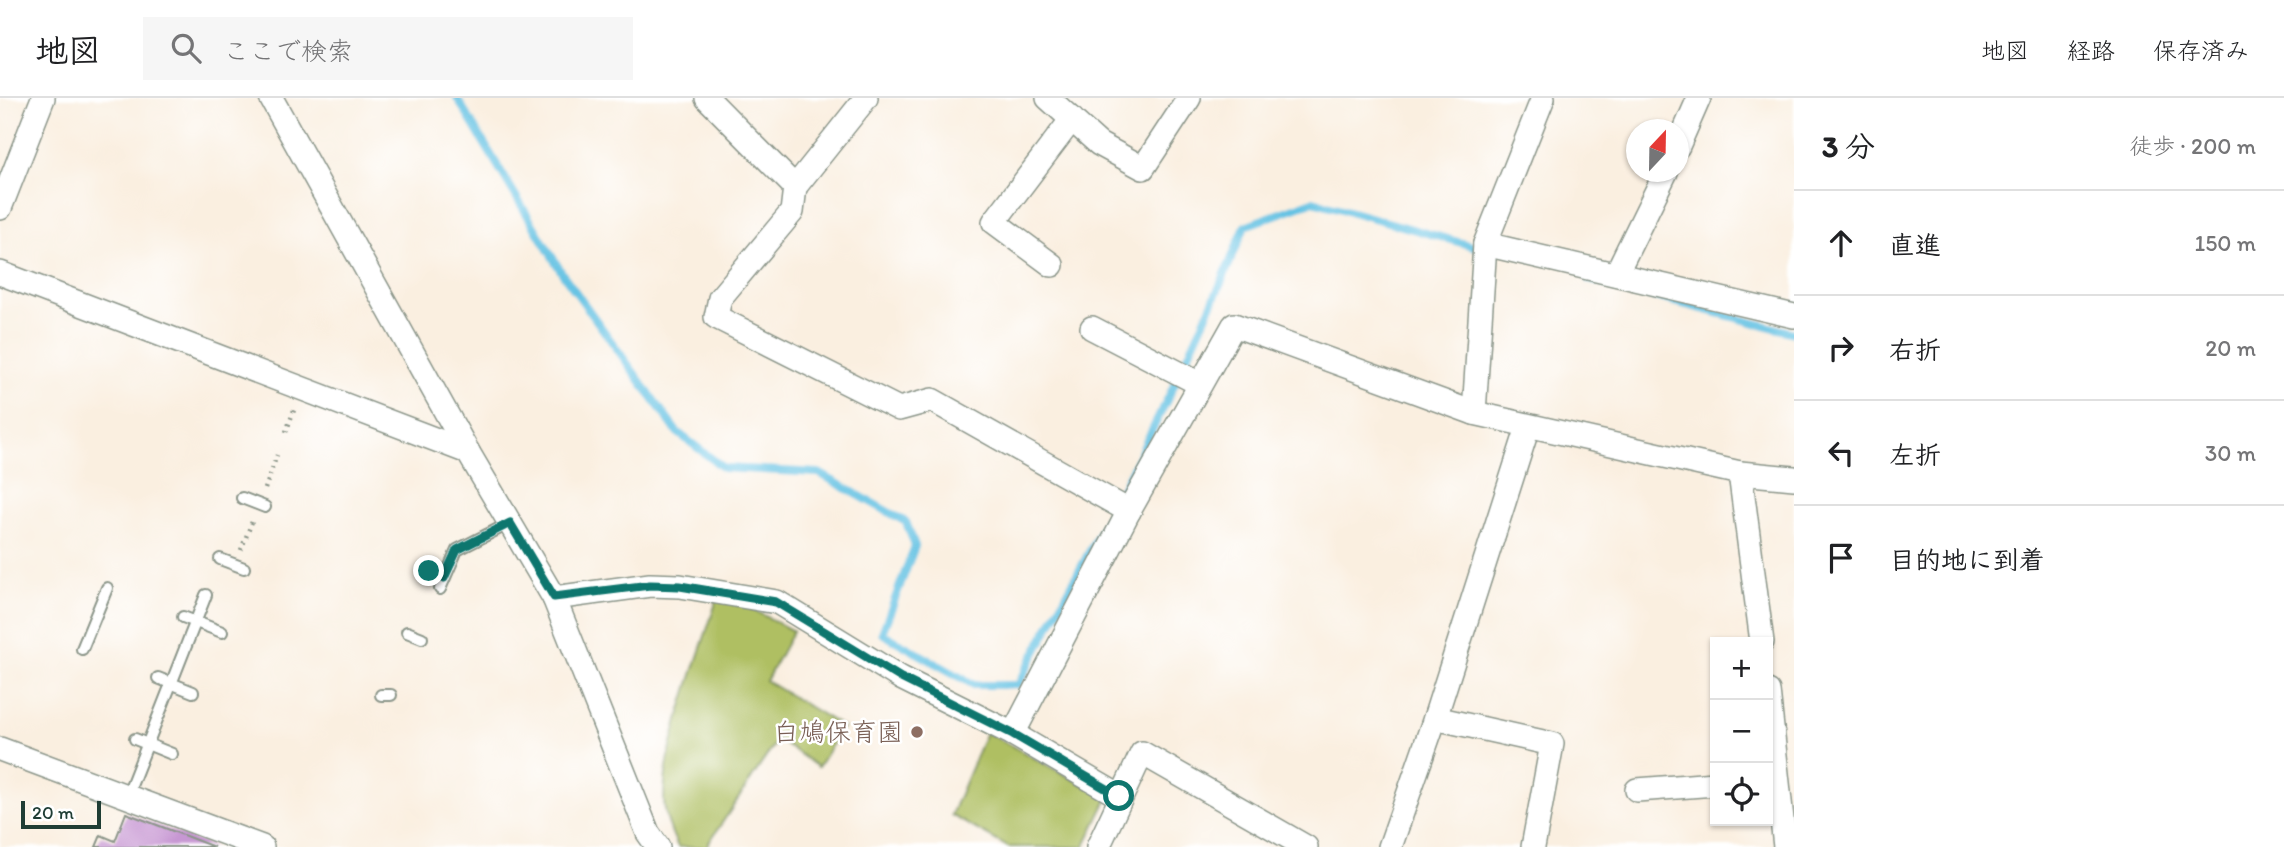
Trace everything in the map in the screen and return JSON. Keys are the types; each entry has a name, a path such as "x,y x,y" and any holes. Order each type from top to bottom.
{"street":[{"path":"0,208 43,98"},
{"path":"271,98 468,452 554,597 648,833 658,847"},
{"path":"707,98 795,187"},
{"path":"866,98 795,187 792,212 720,299 716,317 899,409 932,400 1129,511"},
{"path":"1048,98 1099,144 1143,168 1189,98"},
{"path":"1475,413 1485,243 1543,98"},
{"path":"1689,121 1699,98"},
{"path":"1052,265 994,222 1072,119"},
{"path":"1616,274 1661,182"},
{"path":"1485,243 1793,314"},
{"path":"0,273 468,452"},
{"path":"1013,734 1129,511 1234,325 1475,413 1528,428 1741,473 1794,478"},
{"path":"1092,328 1200,384"},
{"path":"1391,847 1528,428"},
{"path":"1741,473 1761,637"},
{"path":"554,597 650,585 680,586 776,602 901,678 1013,734 1119,796"},
{"path":"1769,700 1772,763"},
{"path":"1435,718 1552,744 1533,847"},
{"path":"0,749 262,847"},
{"path":"1098,847 1119,796 1142,753 1300,845"},
{"path":"1773,780 1785,847"},
{"path":"1637,790 1710,784"}],"lane":[{"path":"242,498 265,507"},
{"path":"440,589 457,550 510,523"},
{"path":"220,559 244,569"},
{"path":"429,571 444,578"},
{"path":"82,649 107,587"},
{"path":"127,796 206,595"},
{"path":"183,617 222,632"},
{"path":"407,632 422,638"},
{"path":"158,678 193,692"},
{"path":"135,739 172,754"}],"path":[{"path":"263,493 277,455"},
{"path":"239,554 254,517"}],"green space":[{"path":"717,599 748,607 793,631 766,681 843,727 818,767 778,739 706,847 678,847 666,813 665,779 676,728"},
{"path":"986,732 1108,798 1084,847 1008,847 951,815"}],"building":[{"path":"126,813 214,847 96,847 101,835 115,841"}],"waterway":[{"path":"457,98 562,273 677,432 724,468 819,473 906,522 915,546 882,633 974,685 1018,685 1109,516 1166,401 1245,226 1313,201 1483,249"},
{"path":"1590,280 1794,333"}],"place":[{"name":"白鳩保育園","path":"917,732"}],"route":[{"path":"429,571 444,578 457,550 510,523 554,597 650,585 680,586 776,602 901,678 1013,734 1119,796"}]}
